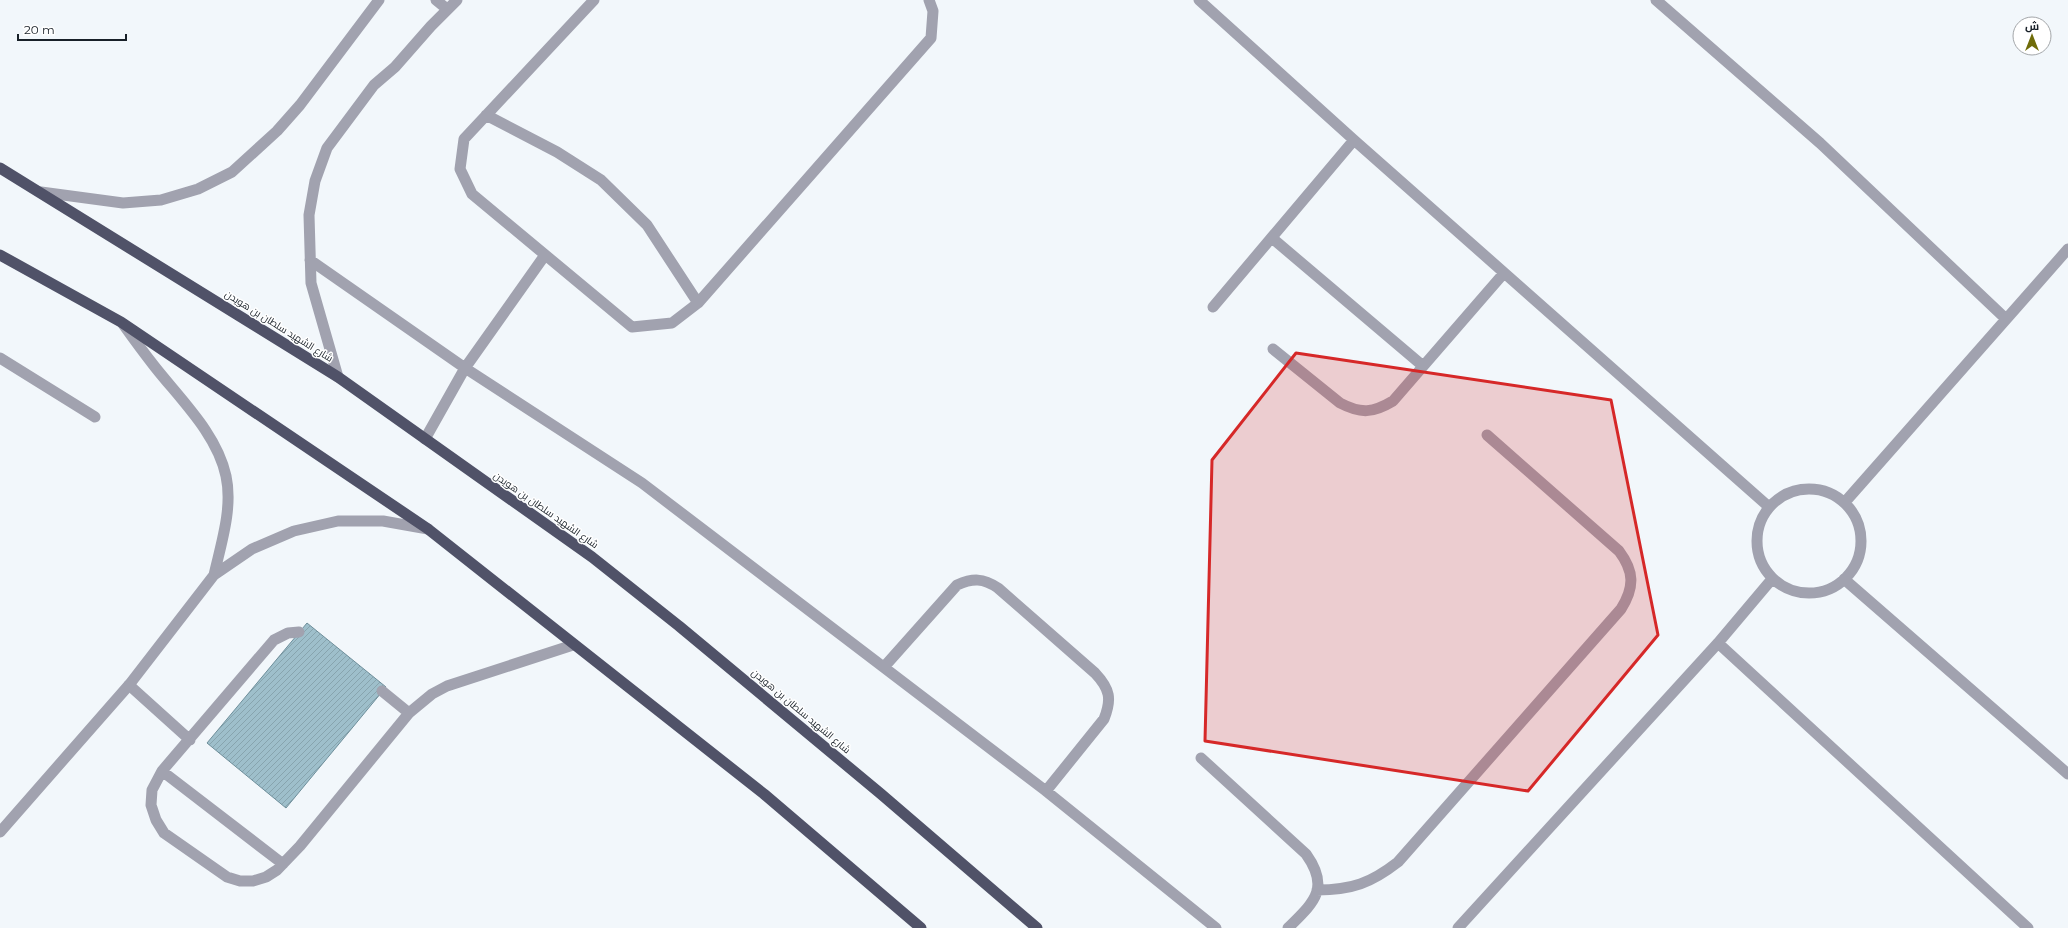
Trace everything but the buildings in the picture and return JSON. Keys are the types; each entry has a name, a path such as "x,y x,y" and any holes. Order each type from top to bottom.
{"highway":[{"name":"شارع الشهيد سلطان بن هويدن","path":"0,168 338,377 592,557 673,621 881,794 1036,928"},
{"path":"0,255 121,322 428,529 573,645 764,794 921,928"}],"street":[{"path":"41,192 123,203 162,200 198,190 232,172 272,136 300,104 379,0"},
{"path":"436,0 447,9"},
{"path":"338,377 310,283 309,215 315,181 327,148 374,85 395,67 447,9 457,0"},
{"path":"594,0 464,139 460,168 472,194 632,327 672,323 698,302 930,38 933,11 929,0"},
{"path":"1199,0 1354,140 1768,506"},
{"path":"1656,0 1820,143 2006,319"},
{"path":"486,115 557,152 602,180 647,225 698,302"},
{"path":"1213,307 1354,140"},
{"path":"1272,238 1423,366"},
{"path":"1845,502 2068,249"},
{"path":"425,440 465,368 546,255"},
{"path":"310,260 465,368 642,483 1046,791 1216,928"},
{"path":"1273,349 1340,403 1353,410 1367,411 1381,408 1393,401 1504,273"},
{"path":"121,322 154,366 188,407 214,445 226,476 228,508 214,575"},
{"path":"0,358 95,417"},
{"path":"1317,890 1340,890 1361,885 1381,876 1398,862 1621,609 1628,598 1631,586 1630,573 1626,561 1619,551 1487,435"},
{"path":"1814,488 1831,493 1845,502 1857,521 1861,532 1861,550 1855,566 1844,579 1827,590 1808,593 1789,590 1772,579 1760,563 1756,544 1758,524 1768,506 1781,496 1797,489 1814,488"},
{"path":"0,832 129,685 214,575 252,549 294,531 338,521 383,521 428,529"},
{"path":"884,667 957,585 978,579 989,582 998,588 1095,673 1104,682 1109,694 1109,707 1104,719 1046,791"},
{"path":"1458,928 1718,643 1772,579"},
{"path":"1844,579 2068,774"},
{"path":"299,632 288,633 274,640 162,771 152,790 151,805 156,820 164,833 175,843 215,870 240,881 253,881 266,877 277,870 300,846 409,713 432,694 447,686 573,645"},
{"path":"1718,643 2028,928"},
{"path":"129,685 190,740"},
{"path":"382,691 409,713"},
{"path":"1201,758 1306,854 1313,865 1317,877 1317,890 1313,902 1288,928"},
{"path":"162,771 283,864"}],"highlighted area":[{"path":"1296,353 1611,400 1658,635 1528,791 1205,741 1212,460"}]}
